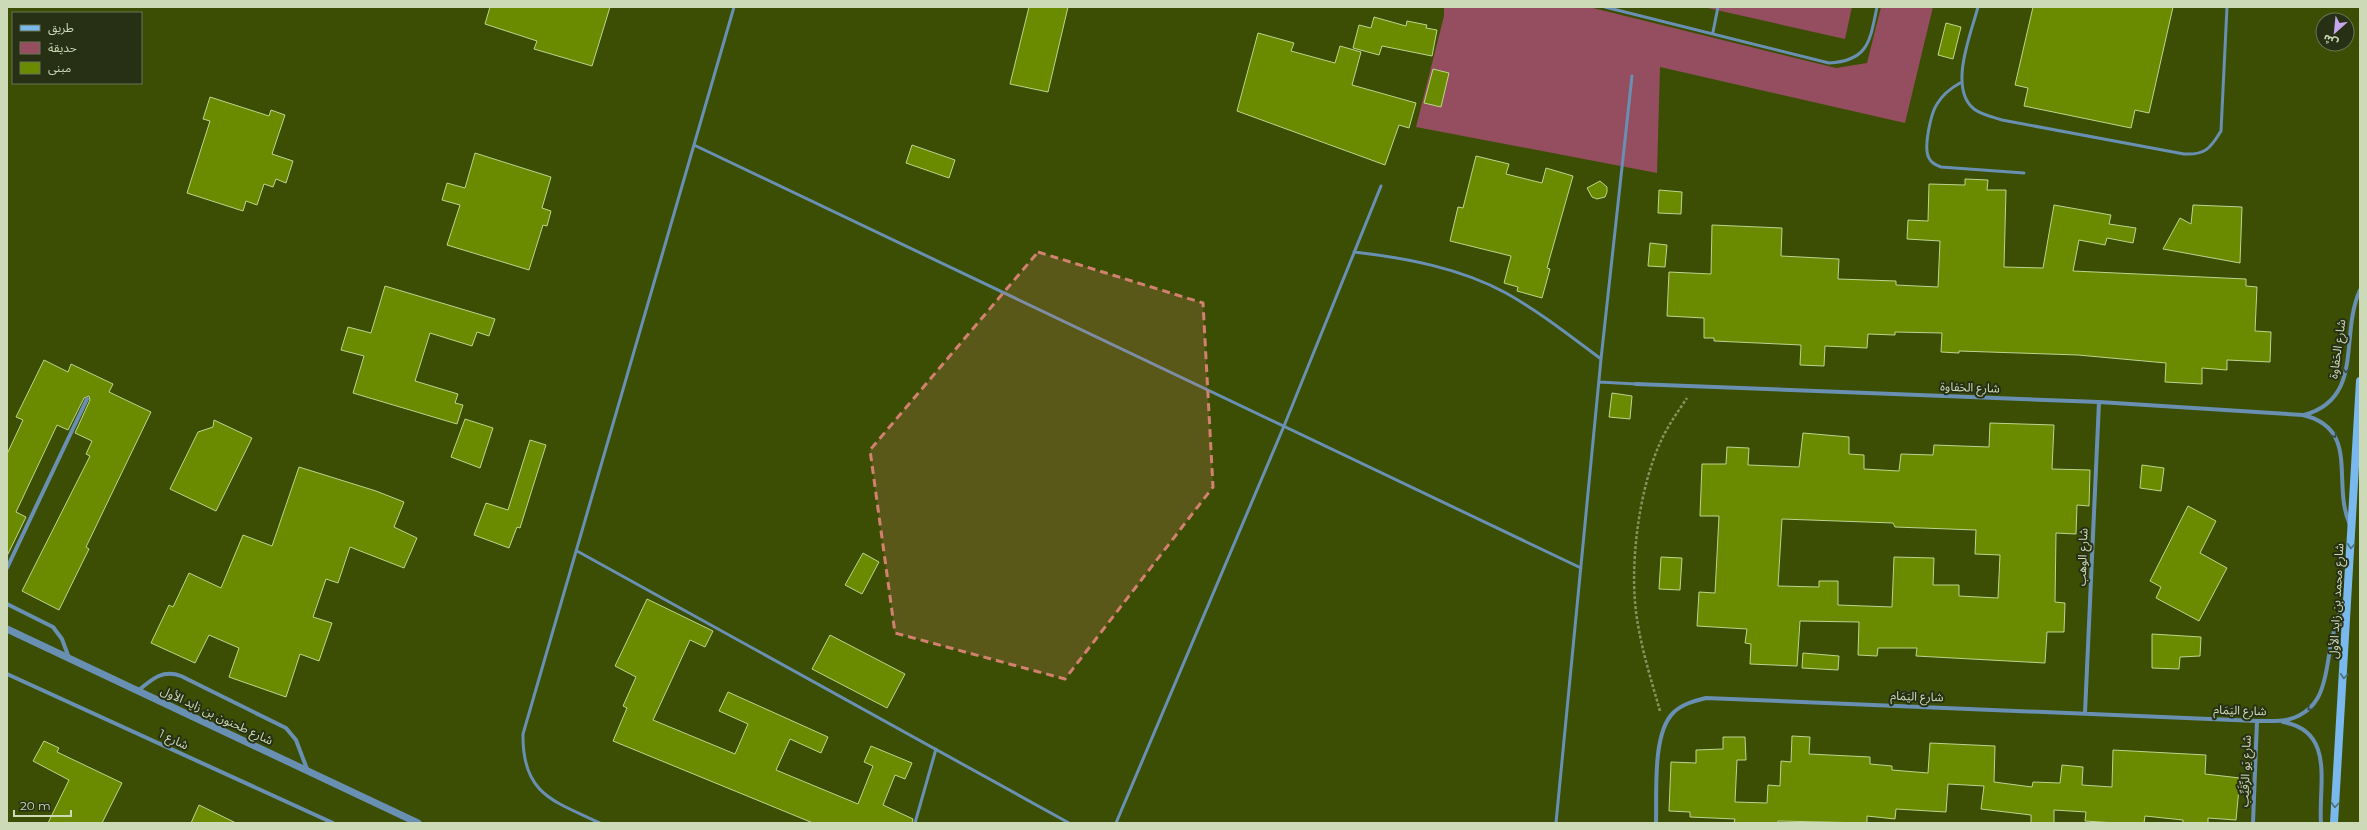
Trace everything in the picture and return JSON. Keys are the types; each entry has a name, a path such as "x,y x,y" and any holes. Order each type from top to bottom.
{"main road":[{"name":"شارع محمد بن زايد الأول","path":"2334,823 2349,594 2360,381"}],"street":[{"name":"شارع الحَفاوة","path":"2303,415 2315,412 2328,404 2339,392 2345,378 2350,329 2360,290"},
{"name":"شارع الحَفاوة","path":"1636,384 2099,402 2303,415 2317,418 2328,426 2336,436 2340,449 2341,497 2345,514 2352,530"},
{"path":"7,568 87,399"},
{"name":"شارع الوهب","path":"2085,713 2099,402"},
{"name":"شارع اليَمَام","path":"1656,823 1660,742 1664,726 1673,712 1688,702 1706,698 2257,721 2289,720 2314,706 2322,694 2326,681 2334,628 2349,594"},
{"path":"7,604 53,627 62,639 69,658"},
{"name":"شارع طحنون بن زايد الأول","path":"7,629 418,823"},
{"path":"139,690 160,675 168,673 181,676 286,728 296,740 307,770"},
{"name":"شارع 1","path":"7,674 333,823"},
{"name":"شارع يَو الرِّقَيِّب","path":"2252,823 2257,721"},
{"name":"شارع اليَمَام","path":"2277,721 2301,728 2311,736 2318,747 2322,760 2321,823"}],"lane":[{"path":"600,823 552,801 538,788 528,772 523,753 523,734 734,7"},
{"path":"1605,7 1713,32 1829,63 1846,62 1860,54 1870,40 1877,7"},
{"path":"1713,32 1718,7"},
{"path":"1978,7 1960,83 1964,97 1974,109 1987,116 2176,153 2198,155 2212,146 2221,131 2227,7"},
{"path":"1556,823 1582,568 1601,359 1632,76"},
{"path":"1960,83 1943,95 1933,111 1926,147 1928,157 1935,165 1941,167 2024,173"},
{"path":"694,145 1582,568"},
{"path":"1116,823 1284,426 1381,186"},
{"path":"1354,252 1428,265 1484,283 1525,304 1601,359"},
{"path":"1599,382 1636,384"},
{"path":"577,552 1069,823"},
{"path":"915,823 936,749"}],"path":[{"path":"1664,726 1638,626 1634,565 1646,483 1652,463 1670,424 1695,386"}],"highlighted area":[{"path":"1038,252 1203,303 1213,487 1065,679 895,633 870,450"}],"green space":[{"path":"1444,7 1589,7 1836,68 1867,63 1881,7 1933,7 1905,123 1660,67 1657,173 1416,127 1444,16"},
{"path":"1703,7 1852,7 1845,39"}],"building":[{"path":"490,7 610,7 592,66 534,49 537,41 485,24"},
{"path":"1029,7 1068,7 1048,92 1010,84"},
{"path":"2033,7 2173,7 2149,113 2135,110 2131,128 2024,106 2028,88 2015,85"},
{"path":"1374,17 1406,26 1407,21 1427,25 1426,28 1437,30 1432,56 1382,46 1379,55 1353,48 1359,25 1371,28"},
{"path":"1946,23 1961,27 1953,59 1938,55"},
{"path":"1258,33 1294,43 1291,51 1335,63 1340,46 1361,52 1352,85 1416,103 1409,128 1399,125 1385,165 1237,111"},
{"path":"1433,69 1449,73 1441,107 1424,103"},
{"path":"210,97 269,116 271,110 285,115 272,154 293,161 286,183 276,179 273,187 264,184 257,205 246,201 243,211 187,193 210,121 203,119"},
{"path":"912,145 955,160 949,178 906,163"},
{"path":"475,153 551,177 542,208 551,211 547,226 543,225 529,270 447,245 460,205 442,200 447,183 465,188"},
{"path":"1476,156 1509,164 1506,174 1542,183 1546,168 1573,176 1547,268 1550,269 1542,298 1517,291 1518,287 1504,283 1511,256 1450,241 1458,207 1463,208"},
{"path":"1965,179 1988,180 1987,190 2006,190 2004,267 2043,268 2054,205 2111,215 2109,224 2136,228 2133,243 2107,238 2105,245 2079,240 2073,271 2246,279 2246,286 2257,287 2255,331 2271,332 2270,362 2227,360 2227,370 2202,368 2202,384 2165,382 2166,363 2078,355 1959,351 1959,353 1941,352 1942,333 1895,332 1895,335 1868,334 1867,348 1825,346 1824,366 1800,365 1801,345 1714,341 1714,338 1704,338 1704,318 1667,316 1669,272 1711,274 1712,225 1782,228 1781,256 1839,259 1838,279 1896,281 1896,285 1938,287 1940,241 1907,239 1908,220 1928,221 1929,184 1965,185"},
{"path":"1600,181 1607,187 1607,192 1605,197 1597,199 1592,197 1587,188"},
{"path":"1659,190 1682,192 1681,214 1658,213"},
{"path":"2193,205 2242,207 2240,263 2163,249 2180,218 2191,224"},
{"path":"1650,243 1667,245 1665,267 1648,266"},
{"path":"385,286 495,319 489,336 477,332 472,346 430,333 415,381 458,394 455,403 463,405 457,424 353,393 364,356 341,350 348,327 371,333"},
{"path":"44,360 68,372 71,364 113,384 109,392 151,412 86,547 89,549 59,610 22,591 90,456 86,454 92,441 75,433 90,400 89,396 84,398 68,430 57,425 16,512 26,517 7,556 7,454 23,420 16,417"},
{"path":"1612,393 1632,396 1630,419 1609,417"},
{"path":"465,419 493,428 480,468 451,457"},
{"path":"214,420 252,438 216,511 170,489 198,432 213,427"},
{"path":"1990,423 2054,425 2052,469 2090,470 2089,506 2077,505 2076,534 2056,533 2055,602 2065,603 2064,632 2047,632 2045,663 1916,656 1917,648 1878,648 1877,656 1858,655 1859,622 1800,621 1797,666 1750,664 1751,644 1745,643 1747,629 1697,626 1699,592 1715,593 1719,516 1700,516 1702,464 1726,464 1727,447 1749,448 1748,465 1799,467 1803,433 1849,437 1849,454 1864,455 1864,469 1899,471 1901,454 1933,455 1934,445 1989,447","holes":["1782,519 1893,523 1895,527 1976,530 1975,554 2000,555 1998,598 1959,596 1959,585 1933,585 1934,558 1894,557 1892,607 1838,605 1838,581 1819,581 1819,587 1778,586"]},
{"path":"530,440 546,445 520,528 517,527 509,548 474,535 486,503 508,510"},
{"path":"2142,465 2164,468 2161,491 2140,488"},
{"path":"299,467 376,491 404,502 394,527 417,538 404,568 350,547 338,583 326,579 313,617 332,623 319,661 300,654 286,697 229,677 239,648 209,635 195,663 151,643 169,605 173,607 189,573 221,588 243,535 272,546"},
{"path":"2188,506 2216,521 2200,553 2227,568 2199,621 2156,598 2161,587 2150,581"},
{"path":"863,553 879,562 862,594 845,585"},
{"path":"1661,557 1682,558 1680,590 1659,589"},
{"path":"647,599 713,631 705,647 690,640 653,720 735,754 748,724 719,711 728,692 828,737 821,753 790,739 776,770 858,804 873,766 864,762 871,746 912,763 905,779 895,775 883,805 913,819 912,823 813,823 613,741 627,708 623,706 636,677 615,666"},
{"path":"2152,634 2201,637 2200,656 2180,657 2179,669 2152,668"},
{"path":"830,635 905,674 887,708 812,669"},
{"path":"1803,653 1839,656 1838,670 1802,668"},
{"path":"1792,736 1810,737 1809,754 1870,757 1870,764 1892,766 1892,770 1928,773 1930,743 1995,746 1994,782 2032,787 2033,782 2060,783 2062,765 2083,767 2082,785 2112,787 2113,750 2206,755 2205,774 2240,778 2236,820 2208,818 2208,823 2183,823 2183,820 2145,816 2144,823 2116,823 2085,821 2086,812 2054,810 2054,823 2031,823 2031,815 1981,809 1984,786 1948,784 1946,812 1896,809 1895,819 1867,816 1867,823 1778,821 1778,823 1734,823 1735,819 1690,817 1690,812 1669,811 1671,762 1696,763 1696,750 1723,749 1723,737 1745,737 1746,760 1737,760 1735,802 1767,803 1768,785 1780,786 1781,761 1791,762"},
{"path":"44,741 59,748 57,752 122,783 102,823 48,823 69,780 33,761"},
{"path":"199,805 236,823 191,823"}]}
